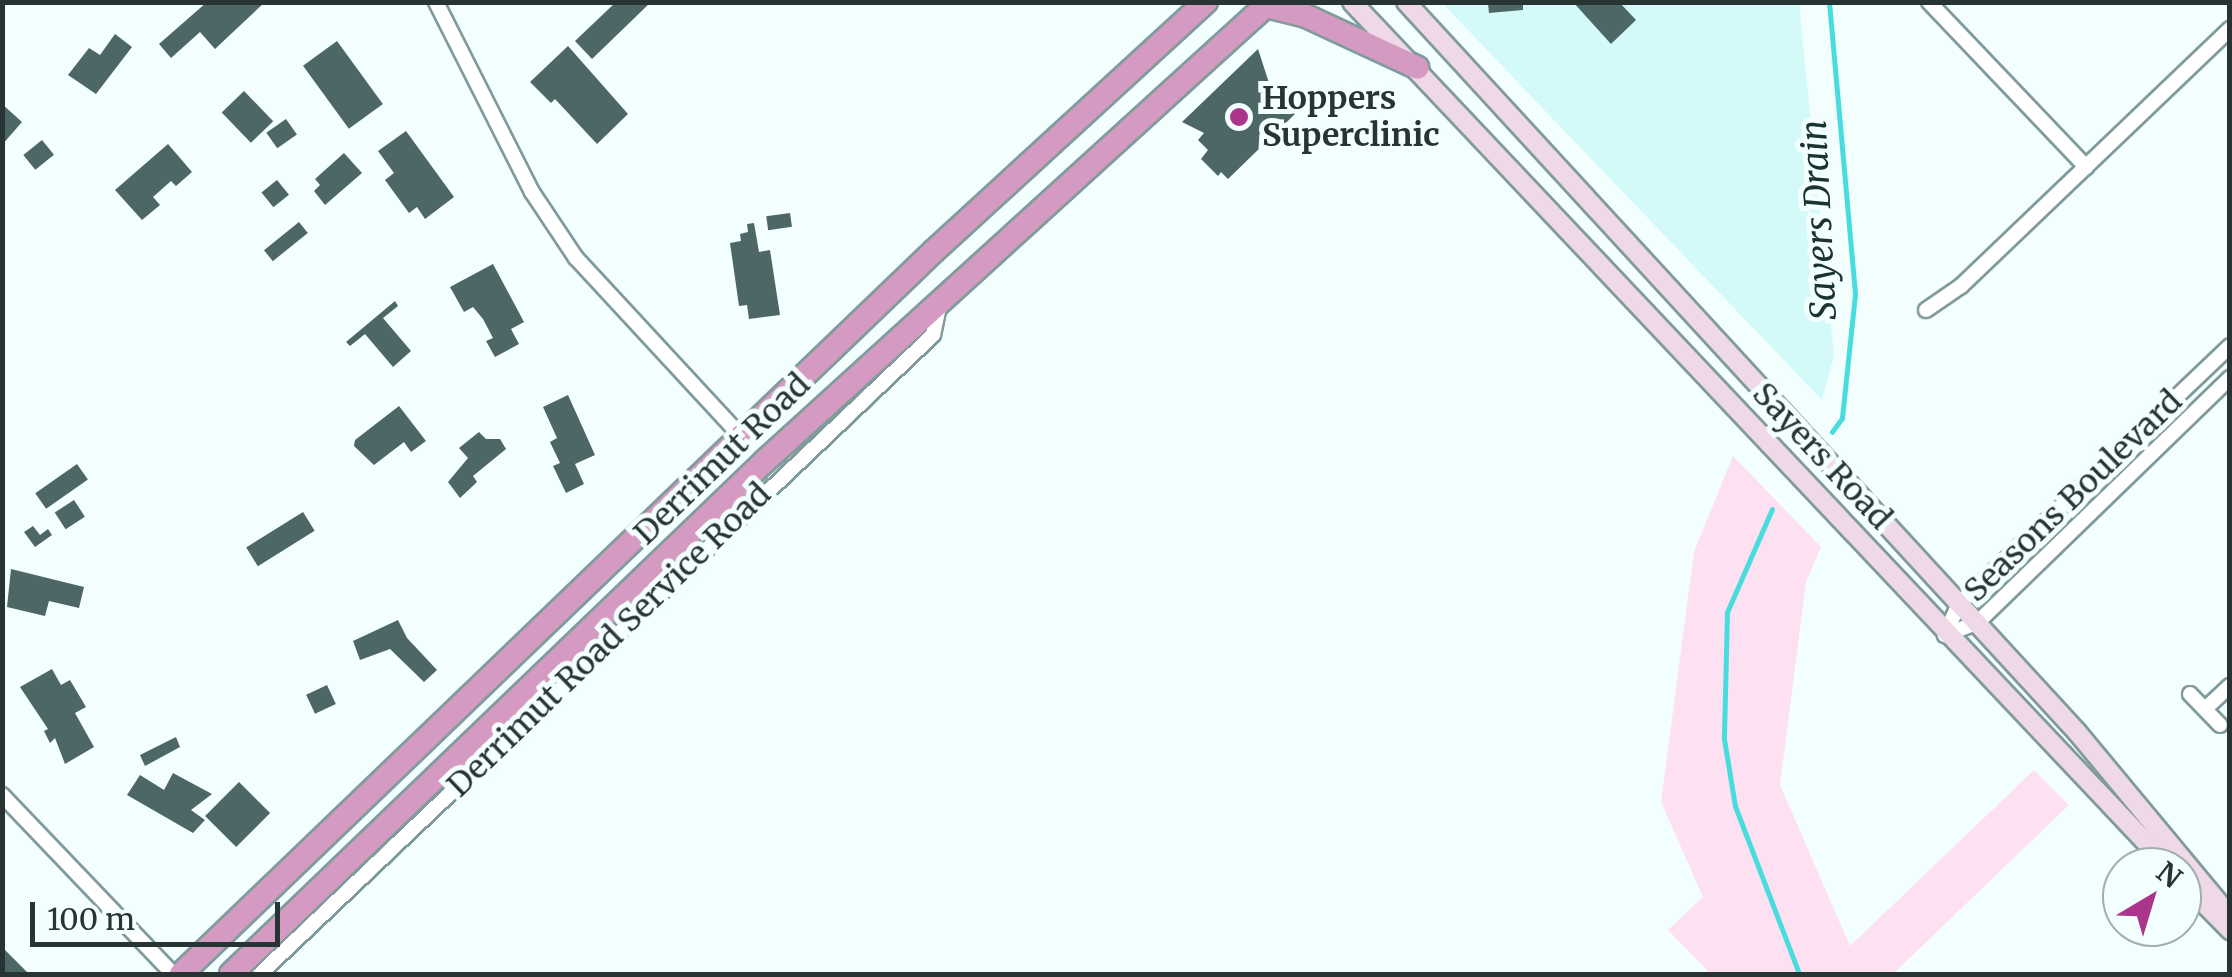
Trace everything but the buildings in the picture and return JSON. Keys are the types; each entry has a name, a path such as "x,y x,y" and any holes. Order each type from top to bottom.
{"highway":[{"path":"1165,40 1186,2"},
{"name":"Derrimut Road","path":"181,974 740,436 1206,2"},
{"name":"Derrimut Road","path":"230,974 765,461 942,296 1105,155 1268,4"},
{"path":"1268,4 1306,16 1418,68"},
{"path":"740,436 765,461"},
{"path":"572,599 608,590 622,598"}],"main road":[{"name":"Sayers Road","path":"1352,2 1418,68 1945,635 2150,847"},
{"name":"Sayers Road","path":"1406,2 2078,732 2230,916"},
{"path":"1602,267 1626,240"},
{"path":"2202,901 2230,930"}],"street":[{"path":"436,2 532,192 576,258 740,436"},
{"path":"1929,2 2086,167"},
{"path":"1926,310 1961,286 2230,30"},
{"name":"Derrimut Road Service Road","path":"260,974 622,625 933,335 942,296"},
{"name":"Seasons Boulevard","path":"1945,635 1958,604 2230,346"},
{"name":"Seasons Boulevard","path":"1945,635 1977,623 2230,378"},
{"path":"622,598 622,625"},
{"path":"2205,709 2230,686"},
{"path":"2190,694 2220,725"},
{"path":"2,795 173,974"}],"shaded area":[{"path":"1442,3 1799,3 1834,355 1822,400"},
{"path":"1733,456 1821,547 1806,582 1780,785 1850,946 2034,770 2069,805 1893,974 1711,974 1668,930 1703,897 1661,802 1694,552"}],"waterway":[{"name":"Sayers Drain","path":"1829,2 1855,294 1842,418 1832,432"},
{"name":"Sayers Drain","path":"1772,509 1727,612 1724,739 1735,806 1799,974"}],"place":[{"name":"Hoppers Superclinic","path":"1239,117"}]}
